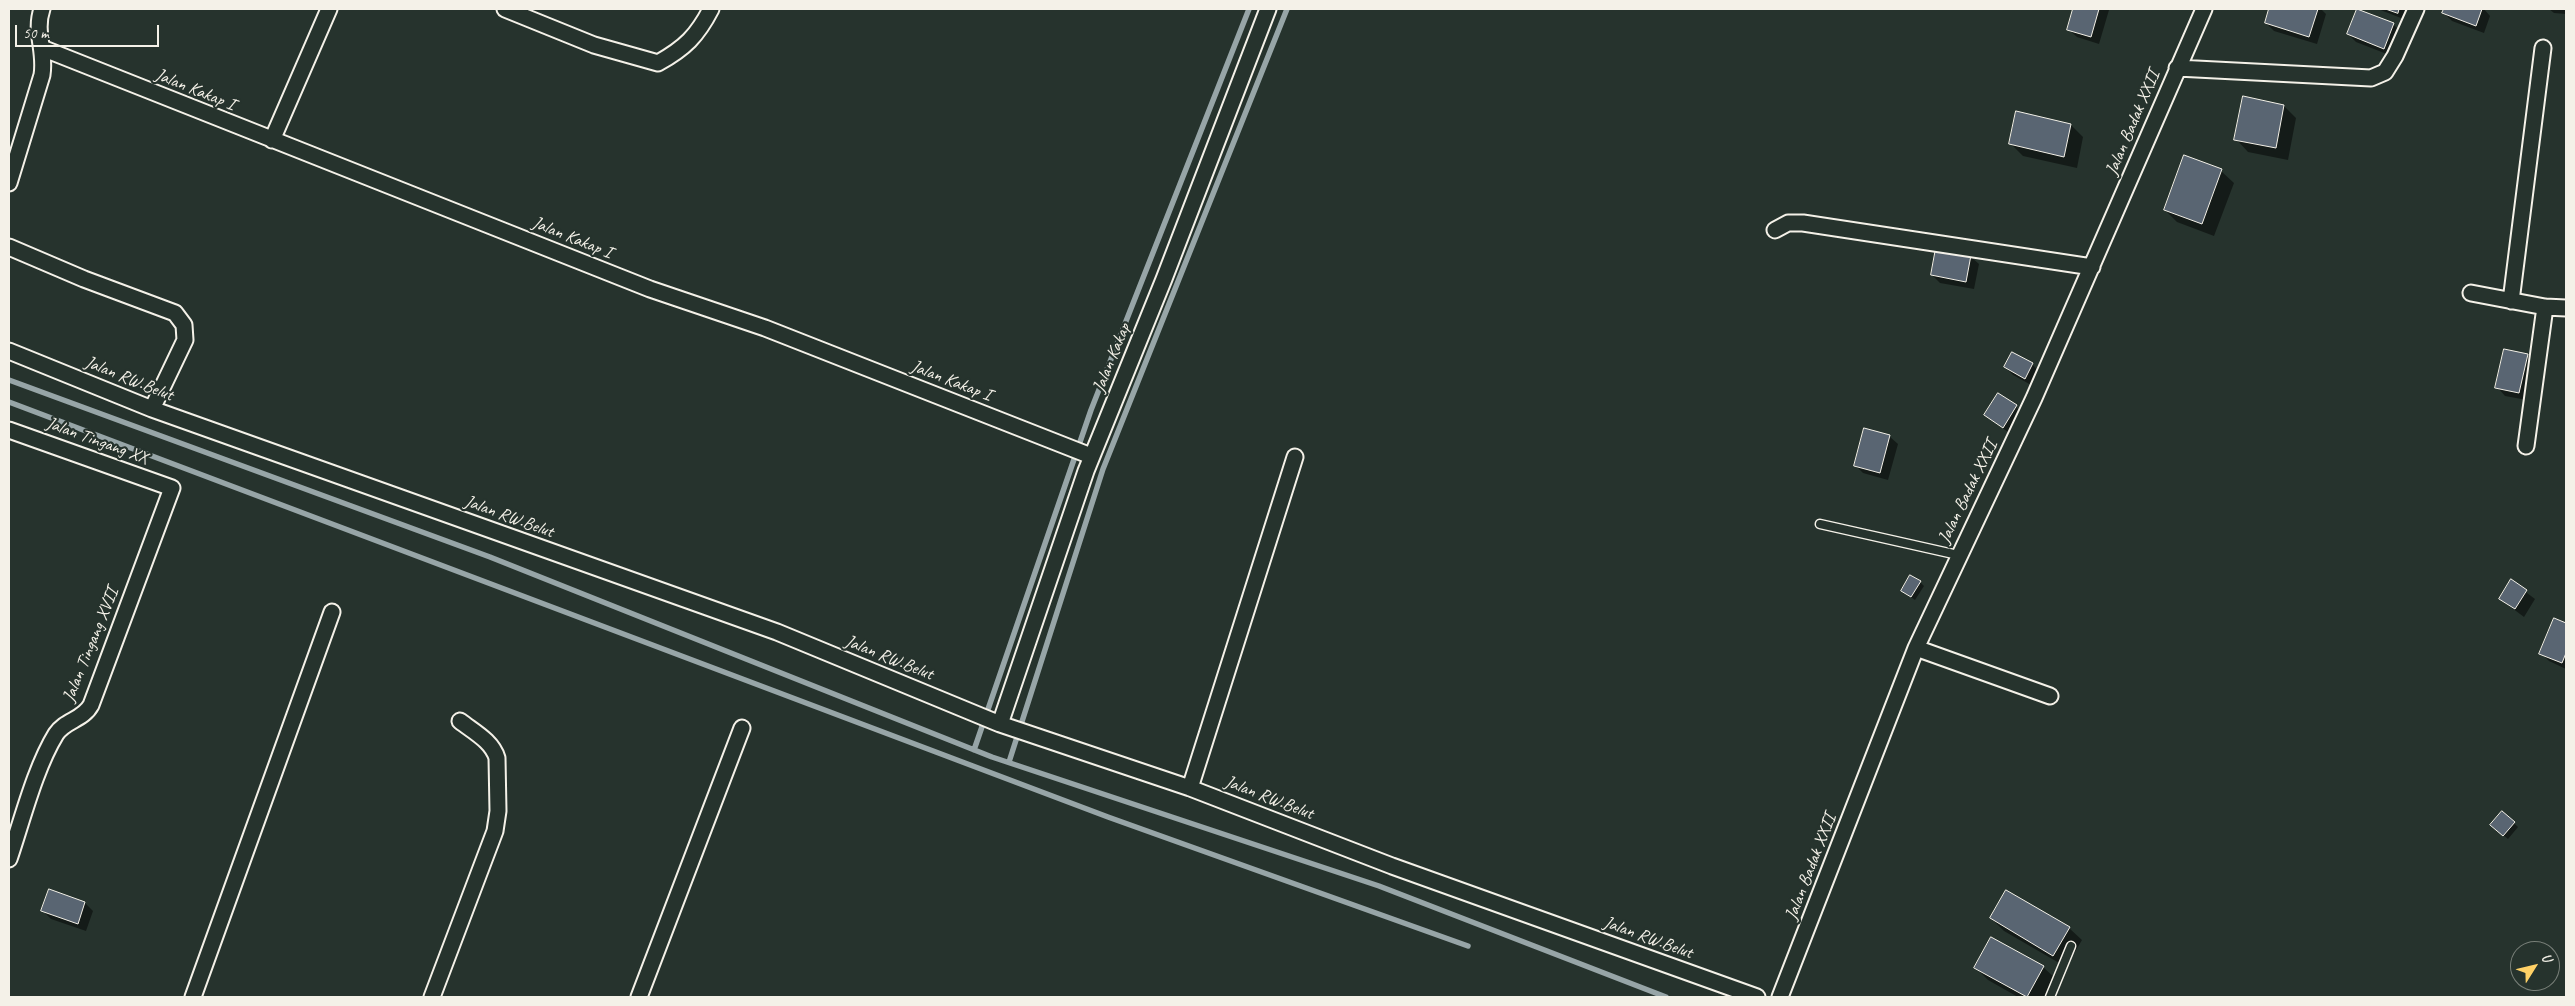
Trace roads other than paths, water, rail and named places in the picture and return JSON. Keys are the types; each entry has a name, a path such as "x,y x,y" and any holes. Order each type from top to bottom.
{"street":[{"path":"9,183 42,74 44,61 38,27 42,9"},
{"path":"272,140 329,9"},
{"path":"505,9 594,46 658,63 680,51 701,28 711,9"},
{"name":"Jalan Kakap","path":"1000,724 1092,456 1164,279 1268,9"},
{"name":"Jalan Badak XXII","path":"1780,997 1916,648 1958,555 2034,398 2176,68 2204,9"},
{"path":"2176,68 2371,78 2385,72 2395,56 2416,9"},
{"name":"Jalan Kakap I","path":"42,48 650,289 765,328 1092,456"},
{"path":"2511,301 2543,48"},
{"path":"1775,230 1788,223 1803,223 2092,267"},
{"path":"9,247 84,279 175,313 184,325 185,340 152,409"},
{"path":"2471,293 2544,307 2566,308"},
{"path":"2526,446 2544,307"},
{"name":"Jalan RW.Belut","path":"9,351 152,409 777,632 1000,724 1190,788 1392,866 1757,997"},
{"name":"Jalan Tingang XX","path":"9,430 172,488"},
{"path":"1190,788 1295,457"},
{"name":"Jalan Tingang XVII","path":"9,859 41,768 56,734 61,728 83,716 91,705 172,488"},
{"path":"193,997 332,612"},
{"path":"1916,648 2050,696"},
{"path":"432,997 495,831 498,811 497,758 495,751 491,745 460,721"},
{"path":"639,997 742,728"}],"lane":[{"path":"1820,524 1958,555"},
{"path":"2050,997 2071,946"}],"waterway":[{"path":"974,750 1091,410 1249,9"},
{"path":"1009,762 1103,469 1287,9"},
{"path":"9,380 490,557 992,757 1379,886 1666,997"},
{"path":"9,402 1108,817 1468,946"}]}
